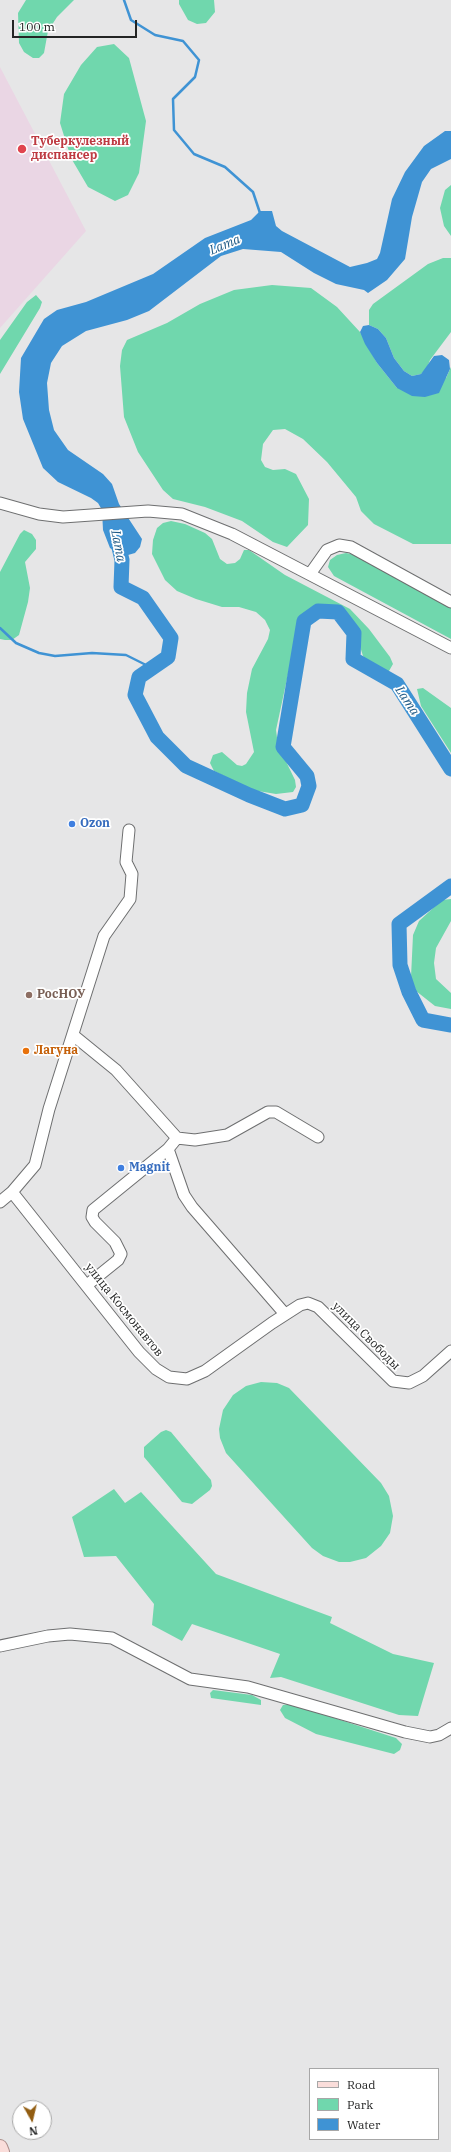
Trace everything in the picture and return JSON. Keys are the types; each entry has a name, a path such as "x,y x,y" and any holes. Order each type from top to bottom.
{"main road":[{"path":"0,2147 2,2152"}],"street":[{"path":"0,503 39,514 85,516 166,511 197,519 232,534 451,648"},
{"path":"310,574 327,550 339,545 351,547 451,602"},
{"path":"0,1202 12,1192 35,1165 49,1109 104,936 130,899 132,874 126,862 129,830"},
{"path":"73,1035 116,1070 177,1138 195,1140 227,1135 268,1112 276,1112 318,1137"},
{"path":"87,1285 118,1260 121,1254 115,1242 95,1222 92,1217 93,1210 168,1149 177,1138"},
{"path":"168,1149 181,1189 192,1207 285,1314"},
{"name":"улица Космонавтов","path":"12,1192 140,1352 156,1369 170,1377 187,1379 204,1372 285,1314 300,1305"},
{"name":"улица Свободы","path":"300,1305 308,1303 318,1307 393,1381 409,1383 423,1376 451,1350"},
{"path":"0,1646 48,1636 70,1634 112,1638 190,1679 248,1687 405,1732 430,1737 439,1735 451,1728"}],"shaded area":[{"name":"Туберкулезный диспансер","path":"0,67 86,231 0,328"}],"green space":[{"path":"26,0 74,0 57,17 48,31 44,53 39,58 33,58 24,52 19,43 18,13"},
{"path":"179,0 214,0 215,12 206,23 197,24 188,20 179,4"},
{"path":"114,44 129,58 146,121 139,173 128,195 115,201 88,187 71,158 60,123 64,94 81,65 97,47"},
{"path":"451,185 451,236 444,226 440,208 445,190"},
{"path":"443,258 451,258 451,332 430,360 427,368 421,374 412,376 404,371 394,358 386,338 378,329 369,325 369,310 373,304 428,264"},
{"path":"272,285 311,288 337,307 360,332 377,363 397,388 446,378 451,367 451,544 413,544 374,524 361,511 356,497 327,462 303,439 285,429 273,430 263,444 261,460 265,467 273,470 285,469 296,474 309,499 308,525 287,547 273,542 242,521 205,507 173,499 163,490 138,452 124,417 120,366 122,350 127,340 167,323 200,304 234,290"},
{"path":"36,295 42,302 40,308 0,374 0,340 27,302"},
{"path":"171,521 185,524 205,533 212,539 220,559 227,564 235,563 240,559 244,550 249,550 285,575 350,609 369,629 390,657 393,664 389,671 383,672 369,664 363,656 353,624 338,610 330,607 310,610 302,617 298,628 276,730 278,745 295,780 296,787 293,792 276,794 252,790 214,771 210,763 213,755 222,752 237,765 242,766 246,764 254,752 246,712 247,693 252,669 268,639 270,630 265,620 256,612 239,607 222,607 196,599 177,591 165,580 152,554 153,540 157,528 163,523"},
{"path":"24,530 32,534 36,540 36,549 25,562 30,588 28,602 19,635 12,640 5,640 0,639 0,572 20,534"},
{"path":"346,553 355,555 451,608 451,639 334,576 328,567 330,560 337,555"},
{"path":"423,688 451,708 451,753 421,706 417,689"},
{"path":"451,899 451,921 436,948 434,963 436,979 451,993 451,1009 435,1006 416,991 411,977 413,935 419,921 442,900"},
{"path":"261,1382 277,1383 289,1388 381,1483 389,1496 393,1516 390,1533 381,1546 366,1558 350,1562 339,1562 323,1556 312,1548 226,1453 220,1438 219,1429 223,1410 233,1395 246,1386"},
{"path":"166,1430 171,1432 211,1480 212,1486 210,1490 192,1504 182,1502 144,1457 144,1447 161,1432"},
{"path":"114,1489 125,1503 141,1492 216,1574 332,1617 330,1623 393,1654 434,1663 418,1716 399,1715 281,1677 270,1678 280,1654 192,1624 182,1641 152,1625 154,1604 116,1556 84,1557 72,1517"},
{"path":"213,1690 252,1695 261,1700 261,1705 211,1698 210,1693"},
{"path":"291,1704 396,1738 402,1744 400,1750 394,1754 316,1734 285,1718 280,1710 283,1705"}],"water":[{"path":"445,131 451,131 451,159 431,169 422,182 412,217 405,259 387,280 368,293 364,290 336,284 314,273 281,252 243,249 221,256 149,311 127,320 86,331 62,346 51,363 47,383 49,410 54,430 68,450 103,474 112,484 119,504 142,539 140,547 135,553 128,555 121,555 110,548 103,530 102,510 98,503 58,482 43,468 23,419 19,392 21,358 44,319 57,310 86,302 153,274 205,238 251,220 260,211 272,211 276,226 282,231 350,267 377,259 380,253 392,199 405,172 424,146"},
{"path":"369,325 378,329 386,338 394,358 404,371 412,376 421,374 434,356 442,355 449,360 450,369 439,393 425,397 412,396 397,388 377,363 365,344 360,332 363,326"}],"waterway":[{"path":"124,0 131,20 155,35 183,41 199,60 195,77 173,99 174,130 194,154 225,167 253,192 260,213"},
{"name":"Lama","path":"116,535 122,560 121,587 143,598 171,638 168,657 139,677 135,695 157,737 186,766 249,795 285,809 302,805 309,786 307,776 283,747 304,621 318,611 338,612 354,633 353,659 397,684 451,769"},
{"path":"0,628 16,643 39,653 55,656 92,653 126,655 144,664 150,669"},
{"name":"Lama","path":"451,886 399,924 400,965 409,992 423,1020 451,1025"}],"place":[{"name":"Туберкулезный диспансер","path":"22,149"},
{"name":"Ozon","path":"72,824"},
{"name":"РосНОУ","path":"29,995"},
{"name":"Лагуна","path":"26,1051"},
{"name":"Magnit","path":"121,1168"}]}
